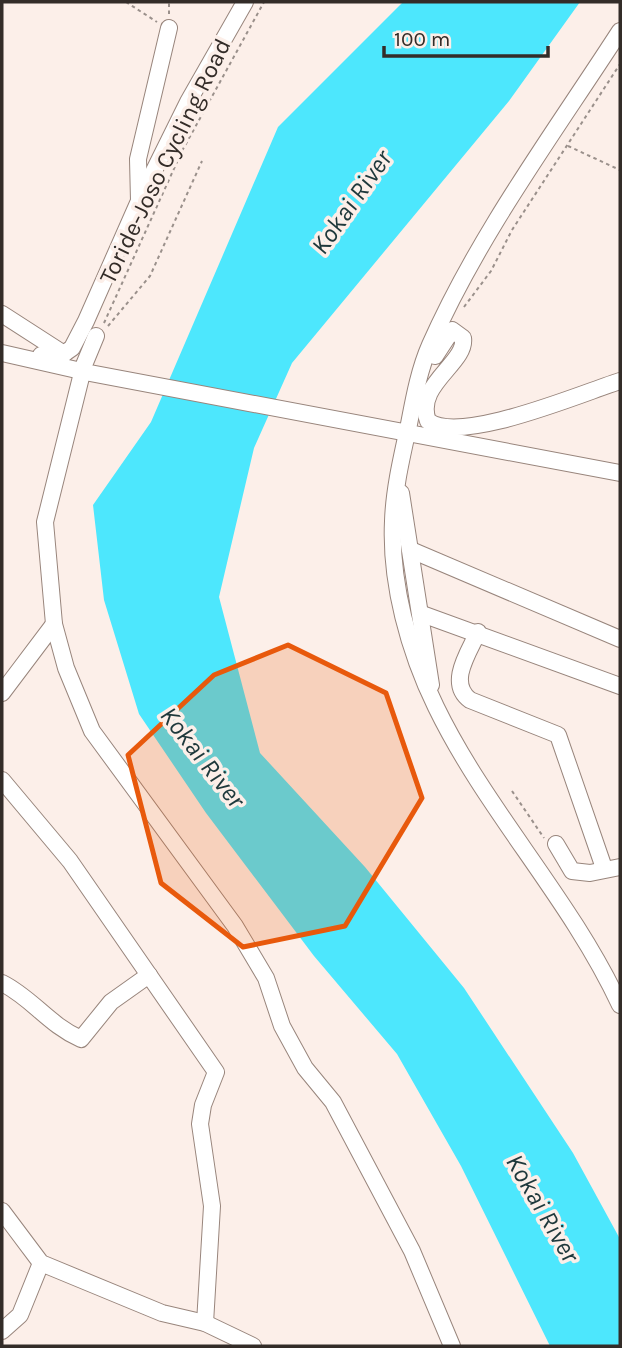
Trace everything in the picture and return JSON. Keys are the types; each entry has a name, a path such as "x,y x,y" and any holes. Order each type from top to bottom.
{"street":[{"path":"2,347 51,357 64,354 72,348 188,102 245,2"},
{"path":"139,201 138,159 169,28"},
{"path":"620,31 499,218 433,337 402,432 393,523 396,573 414,654 431,697 484,788 574,919 620,1005"},
{"path":"2,314 64,354"},
{"path":"417,386 445,338 454,330 463,338 464,344 432,387 427,419 431,424 452,428 499,421 620,381"},
{"path":"96,336 45,522 54,624 66,668 92,731 235,926 266,978 282,1026 305,1068 333,1102 412,1251 452,1346"},
{"path":"2,354 620,473"},
{"path":"398,477 415,550 425,614 432,677 431,697"},
{"path":"415,550 620,639"},
{"path":"425,614 620,686"},
{"path":"2,693 54,624"},
{"path":"478,632 460,674 461,690 470,700 558,735 612,867 590,873 572,871 556,844"},
{"path":"2,780 69,861 216,1072 203,1105 200,1124 212,1206 205,1323"},
{"path":"2,983 20,992 60,1030 80,1039 111,1002 149,975"},
{"path":"2,1211 41,1263 162,1313 205,1323 253,1346"},
{"path":"2,1331 20,1315 41,1263"}],"path":[{"path":"126,2 169,28"},
{"name":"Toride-Joso Cycling Road","path":"96,336 182,151 264,2"},
{"path":"462,310 491,271 512,230 620,64"},
{"path":"567,146 620,170"},
{"path":"96,336 150,276 202,161"},
{"path":"512,791 549,844 556,844"}],"highlighted area":[{"path":"288,645 386,693 422,798 345,926 243,947 161,883 128,755 214,675"}],"water":[{"name":"Kokai River","path":"403,2 580,2 509,101 292,363 254,448 219,597 260,753 365,867 464,988 573,1153 620,1239 620,1346 550,1346 461,1166 397,1054 314,956 206,813 139,714 104,600 93,505 151,422 278,127"}]}
